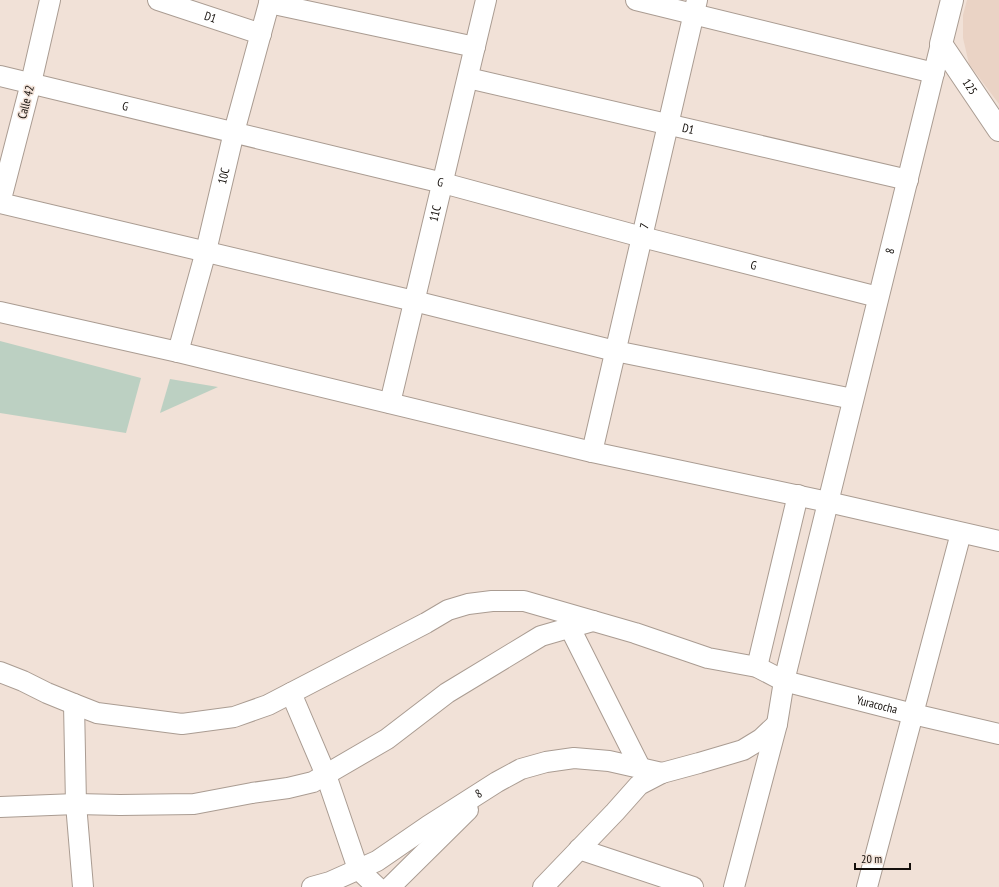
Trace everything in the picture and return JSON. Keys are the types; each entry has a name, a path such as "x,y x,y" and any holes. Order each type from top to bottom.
{"street":[{"name":"Calle 42","path":"0,203 31,83 50,0"},
{"name":"D1","path":"158,0 261,34"},
{"name":"11C","path":"390,403 486,0"},
{"path":"636,0 696,7 934,73"},
{"name":"8","path":"734,887 778,724 784,681 952,0"},
{"name":"10C","path":"178,352 206,251 234,132 270,1"},
{"path":"270,1 475,47"},
{"name":"7","path":"592,452 696,7"},
{"name":"125","path":"941,44 999,130"},
{"name":"G","path":"0,76 443,183 642,238 878,297"},
{"name":"D1","path":"468,78 908,180"},
{"path":"0,203 414,301 615,351 853,399"},
{"path":"0,312 178,352 592,452 798,495 999,541"},
{"path":"757,667 798,495"},
{"path":"867,887 961,533"},
{"name":"Yuracocha","path":"0,672 47,693 97,712 182,724 234,717 268,705 426,623 448,610 468,604 492,601 524,601 635,634 708,658 757,667 784,681 999,734"},
{"path":"0,807 76,804 194,804 288,788 313,782 387,739 446,693 541,636 593,621"},
{"path":"570,628 641,769"},
{"path":"291,693 326,775 358,869 377,887"},
{"path":"74,704 76,804 83,887"},
{"path":"543,887 639,785 662,773 699,764 743,750 761,739 778,724"},
{"name":"8","path":"312,887 330,882 377,861 428,826 497,782 521,769 546,762 574,758 609,761 662,773"},
{"path":"390,887 497,782"},
{"path":"579,849 693,887"}],"shaded area":[{"path":"967,0 999,0 999,104 969,64 963,38 963,15"}],"green space":[{"path":"0,341 141,378 126,433 0,413"},
{"path":"170,379 218,387 160,413"}]}
